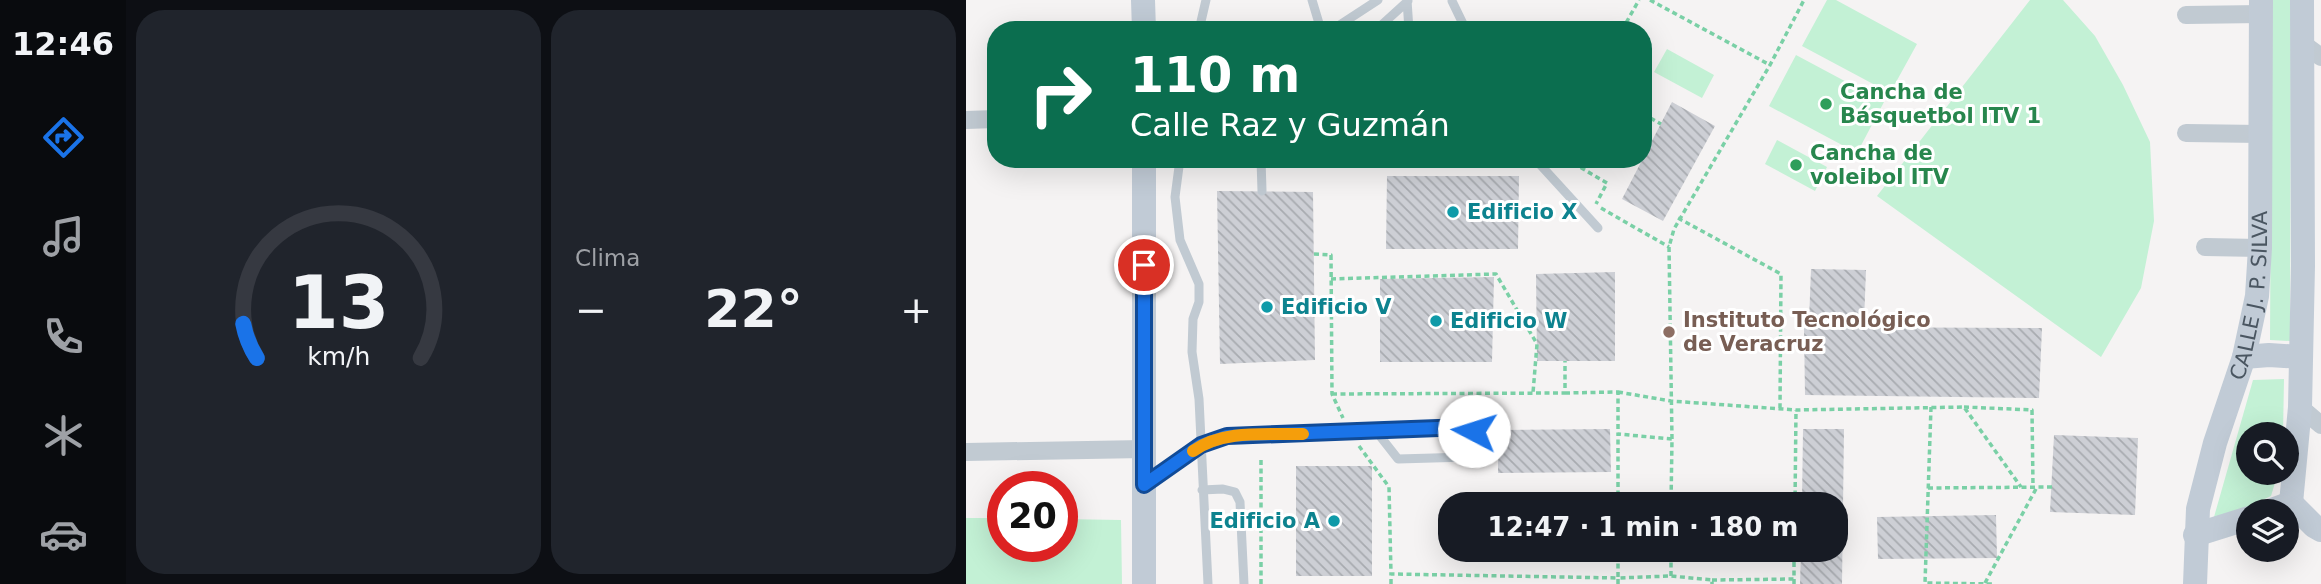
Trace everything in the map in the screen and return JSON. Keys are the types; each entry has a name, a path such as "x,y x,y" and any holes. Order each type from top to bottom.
{"street":[{"path":"1143,0 1143,21"},
{"name":"CALLE J. P. SILVA","path":"2282,499 2300,407 2301,357 2312,267 2311,50 2302,0"},
{"path":"2186,15 2261,7"},
{"name":"CALLE J. P. SILVA","path":"2195,584 2197,509 2215,443 2244,357 2256,296 2260,248 2261,7"},
{"path":"966,120 987,119"},
{"path":"2186,133 2261,134"},
{"path":"1144,168 1144,584"},
{"path":"2205,247 2260,248"},
{"path":"2244,357 2301,357"},
{"path":"2300,407 2321,425"},
{"path":"966,452 1144,449"},
{"path":"2299,518 2321,530"},
{"path":"2195,535 2236,522"}],"lane":[{"path":"1201,21 1206,0"},
{"path":"1312,0 1318,21"},
{"path":"1346,21 1378,0"},
{"path":"1385,21 1407,0"},
{"path":"1407,0 1408,21"},
{"path":"1453,0 1462,21"},
{"path":"1180,168 1175,197 1180,240 1199,284 1199,302 1193,319 1192,352 1199,399 1208,584"},
{"path":"1261,168 1262,191"},
{"path":"1543,168 1598,228"},
{"path":"1144,485 1201,445 1227,436 1465,427 1474,431 1476,446 1468,457 1404,461 1392,454 1376,431"},
{"path":"1202,490 1223,489 1235,492 1240,502 1244,584"}],"path":[{"path":"1627,21 1639,0"},
{"path":"1650,0 1770,65"},
{"path":"1671,492 1669,247 1678,218 1770,65 1804,0"},
{"path":"1652,119 1661,124"},
{"path":"1581,168 1607,183 1596,205 1669,247"},
{"path":"1678,218 1781,274 1780,408"},
{"path":"1314,254 1331,255 1332,394 1350,433 1389,487 1391,584"},
{"path":"1331,279 1496,274 1536,344 1534,393"},
{"path":"1565,361 1565,393"},
{"path":"1618,392 1618,492"},
{"path":"1332,394 1618,392 1671,401 1796,410 1931,407 2032,410 2035,487 1985,584"},
{"path":"1931,407 1925,583 1994,584"},
{"path":"1964,407 2021,487 2053,487"},
{"path":"1795,492 1796,410"},
{"path":"1618,435 1672,439"},
{"path":"1261,460 1261,584"},
{"path":"1928,488 2035,487"},
{"path":"1618,562 1618,584"},
{"path":"1671,562 1671,576"},
{"path":"1391,574 1618,578 1671,576 1712,582 1794,581 1794,562"}],"green space":[{"path":"1827,0 1836,0 1917,44 1890,93 1802,46"},
{"path":"2030,0 2063,0 2095,36 2123,85 2150,142 2154,221 2141,288 2101,357 1877,196"},
{"path":"2272,0 2291,0 2290,341 2270,340"},
{"path":"1667,49 1714,75 1702,98 1654,72"},
{"name":"Cancha de Básquetbol ITV 1","path":"1796,55 1884,102 1857,153 1769,106"},
{"name":"Cancha de voleibol ITV","path":"1777,140 1827,167 1815,191 1765,164"},
{"path":"2284,379 2283,422 2241,422 2253,380"},
{"path":"2236,440 2236,485 2274,485 2271,496 2265,499 2236,499 2236,513 2212,524"},
{"path":"966,518 987,518 987,562 1078,562 1078,519 1121,520 1122,584 966,584"}],"building":[{"path":"1672,102 1715,126 1663,221 1622,199 1638,168 1652,168 1652,141"},
{"name":"Edificio X","path":"1387,176 1519,176 1518,249 1386,249"},
{"name":"Edificio V","path":"1217,191 1313,192 1315,360 1220,364"},
{"path":"1811,269 1866,270 1864,322 1809,321"},
{"path":"1615,272 1615,361 1537,361 1536,274"},
{"name":"Edificio W","path":"1494,277 1492,362 1380,362 1380,279"},
{"path":"1804,327 2042,328 2039,398 1805,395"},
{"path":"1610,429 1611,472 1498,473 1498,430"},
{"path":"1803,429 1844,429 1843,492 1802,492"},
{"path":"2054,435 2138,438 2135,515 2050,512"},
{"name":"Edificio A","path":"1296,466 1372,466 1372,576 1296,576"},
{"path":"1996,515 1997,558 1878,559 1877,517"},
{"path":"1801,562 1842,562 1842,584 1800,584"}],"slow traffic":[{"path":"1193,451 1201,445 1227,436 1303,434"}],"place":[{"name":"Cancha de Básquetbol ITV 1","path":"1826,104"},
{"name":"Cancha de voleibol ITV","path":"1796,165"},
{"name":"Edificio X","path":"1453,212"},
{"name":"Edificio V","path":"1267,307"},
{"name":"Edificio W","path":"1436,321"},
{"name":"Instituto Tecnológico de Veracruz","path":"1669,332"},
{"name":"Edificio A","path":"1334,521"}],"route":[{"path":"1144,265 1144,485 1201,445 1227,436 1465,427 1474,431"}]}
